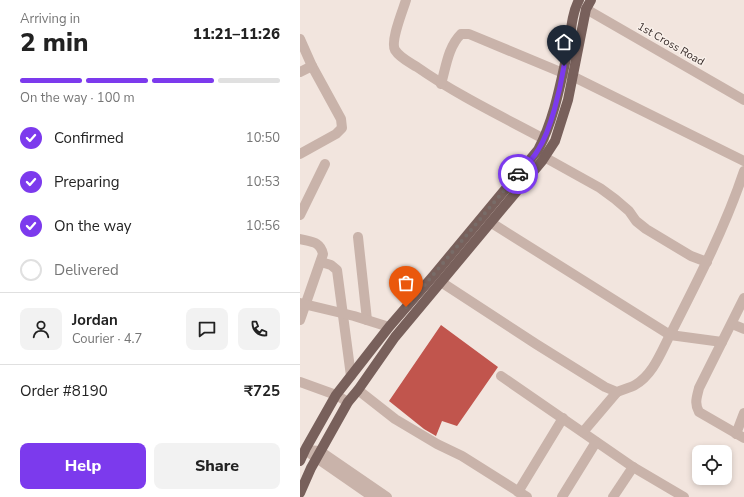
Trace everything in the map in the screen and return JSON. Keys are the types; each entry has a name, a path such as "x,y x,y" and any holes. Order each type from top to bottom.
{"main road":[{"path":"300,461 302,449 336,394 389,327 540,155 552,146 568,100 568,75 574,14 579,0"},
{"path":"300,493 318,455 348,402 395,337 490,222 540,155 544,139 568,75 588,5"}],"street":[{"path":"406,0 397,29 394,49 400,56 441,84 544,139"},
{"name":"1st Cross Road","path":"588,5 744,100"},
{"path":"441,84 455,40 461,34 469,34 568,75 744,161"},
{"path":"300,39 312,66 341,119 342,128 336,134 300,154"},
{"path":"300,72 312,66"},
{"path":"540,155 600,188 629,211 636,221 646,229 691,256 707,262"},
{"path":"300,215 325,164"},
{"path":"583,432 617,392 644,379 652,370 707,262 737,192 744,170"},
{"path":"490,222 670,335 722,342"},
{"path":"358,237 367,320"},
{"path":"300,239 317,243 322,247 323,254 303,304 300,320"},
{"path":"321,262 331,264 337,270 351,376"},
{"path":"441,282 536,344 605,387 617,392"},
{"path":"744,298 699,388 696,401 696,406 700,412 740,436 744,413"},
{"path":"303,304 342,313 389,327"},
{"path":"732,324 744,329"},
{"path":"501,376 633,467 684,497"},
{"path":"300,382 336,394 348,402"},
{"path":"358,390 395,419 437,444 462,456 523,495 563,418"},
{"path":"562,497 596,442"},
{"path":"302,449 318,455 387,497"},
{"path":"318,455 373,497"},
{"path":"613,497 633,467"}],"building":[{"path":"441,325 498,367 457,426 442,421 436,436 424,429 389,401"}],"way so far":[{"path":"406,307 518,174"}],"route":[{"path":"518,174 531,160 544,139 549,127 564,66"}]}
